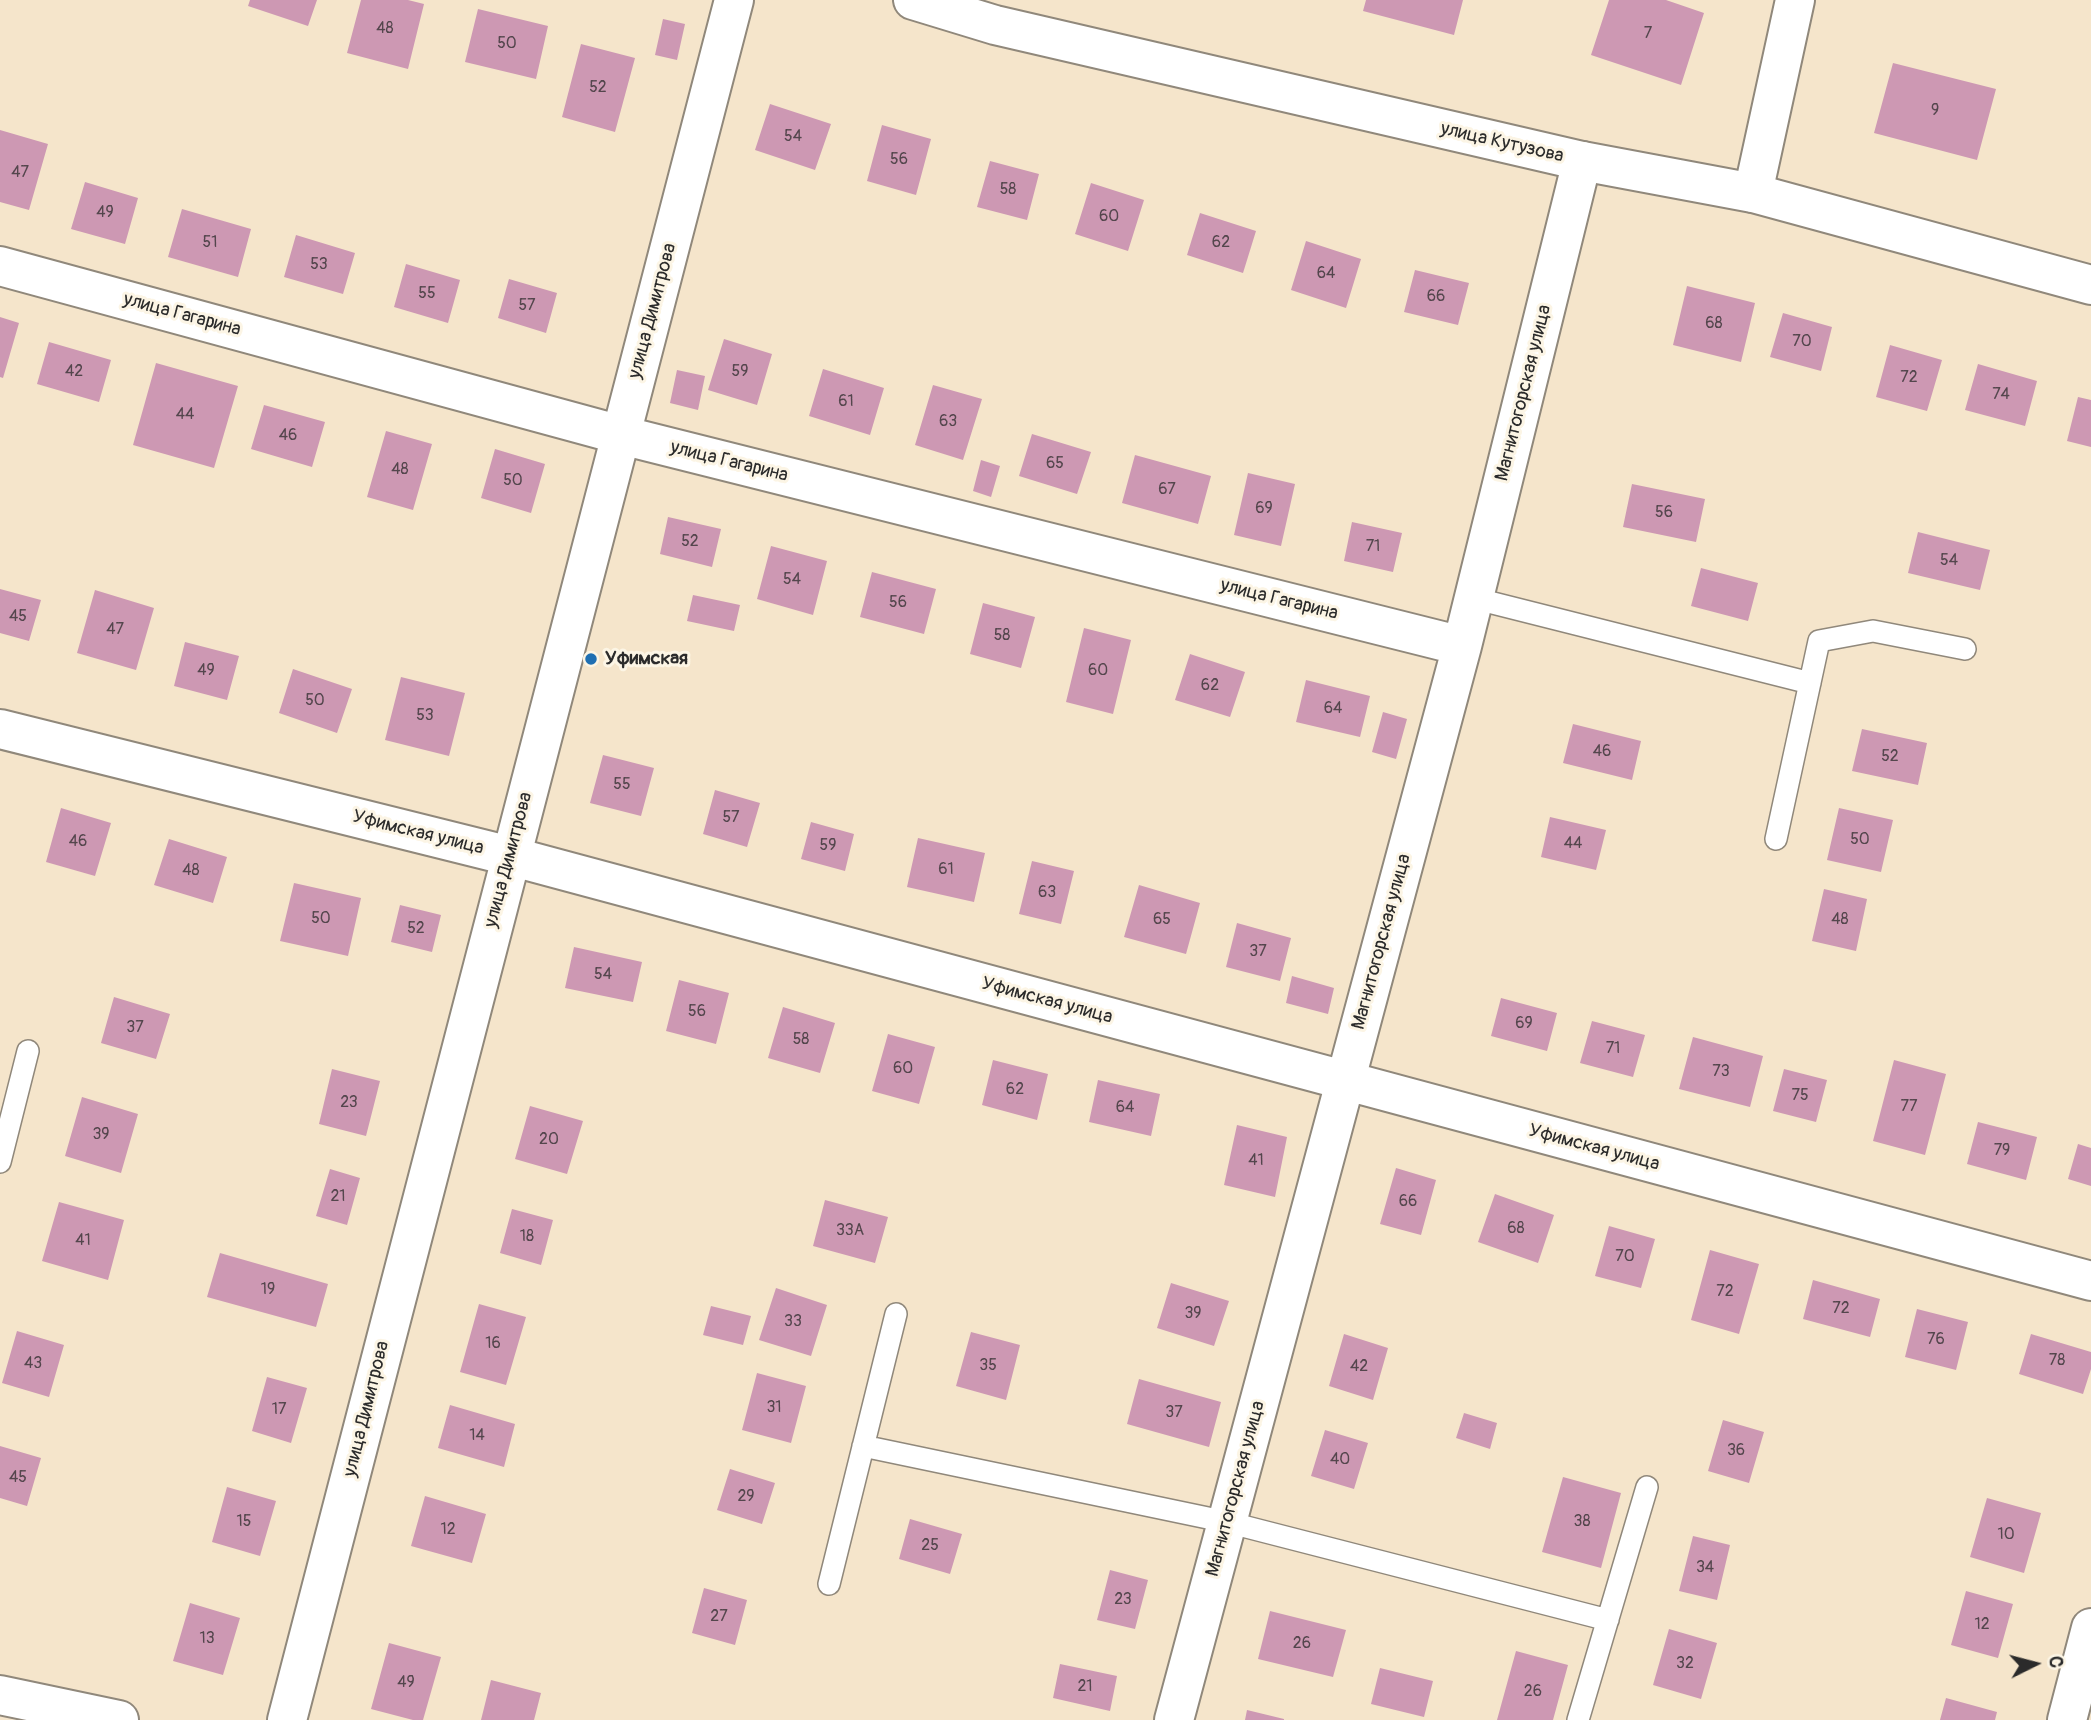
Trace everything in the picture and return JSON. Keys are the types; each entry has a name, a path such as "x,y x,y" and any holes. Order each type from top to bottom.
{"street":[{"name":"улица Димитрова","path":"286,1720 734,0"},
{"name":"улица Кутузова","path":"913,0 995,24 1582,161 1753,193 2091,285"},
{"path":"1753,193 1795,0"},
{"name":"Магнитогорская улица","path":"1174,1720 1462,646 1582,161"},
{"name":"улица Гагарина","path":"0,265 621,435 1462,646"},
{"name":"Уфимская улица","path":"0,729 510,856 2091,1280"},
{"path":"2067,1720 2091,1628"},
{"path":"0,1695 119,1720"}],"lane":[{"path":"1473,598 1810,683"},
{"path":"1776,839 1819,641 1873,631 1965,649"},
{"path":"0,1162 28,1051"},
{"path":"828,1584 896,1314"},
{"path":"863,1446 1227,1522 1608,1620"},
{"path":"1578,1720 1647,1487"}],"building":[{"path":"250,0 317,0 308,26 248,6"},
{"path":"361,0 408,0 424,4 408,69 347,53"},
{"path":"1366,0 1463,0 1454,35 1363,11"},
{"path":"1609,0 1666,0 1704,13 1681,85 1591,55"},
{"path":"478,9 548,26 536,79 465,62"},
{"path":"663,19 685,24 677,60 655,55"},
{"path":"581,44 635,58 615,132 562,117"},
{"path":"1893,63 1996,89 1977,160 1874,133"},
{"path":"770,104 831,124 815,170 755,150"},
{"path":"882,125 931,139 916,195 867,181"},
{"path":"0,130 48,144 29,210 0,202"},
{"path":"990,161 1039,174 1027,220 977,207"},
{"path":"85,182 138,198 125,244 71,229"},
{"path":"1091,183 1144,200 1128,251 1075,234"},
{"path":"182,209 251,229 238,277 168,257"},
{"path":"1200,213 1256,231 1243,273 1187,255"},
{"path":"296,235 355,253 343,294 284,277"},
{"path":"1306,241 1361,259 1346,308 1291,290"},
{"path":"406,264 460,280 448,323 394,307"},
{"path":"1415,270 1469,283 1458,325 1404,312"},
{"path":"509,279 557,293 546,333 498,318"},
{"path":"1687,286 1755,303 1741,362 1673,345"},
{"path":"1783,313 1832,327 1821,371 1770,357"},
{"path":"0,317 19,323 3,378 0,377"},
{"path":"724,339 772,354 757,405 708,390"},
{"path":"49,342 111,360 99,402 37,384"},
{"path":"1890,345 1942,360 1927,411 1876,397"},
{"path":"156,363 238,386 214,468 133,445"},
{"path":"1978,364 2037,381 2025,426 1965,410"},
{"path":"823,369 884,388 870,435 809,416"},
{"path":"677,370 705,376 698,410 670,403"},
{"path":"933,385 982,399 963,460 915,445"},
{"path":"2078,397 2091,400 2091,447 2067,441"},
{"path":"264,405 325,422 312,467 251,449"},
{"path":"386,431 432,444 413,510 367,497"},
{"path":"1032,434 1091,452 1077,494 1019,476"},
{"path":"495,449 545,464 531,513 481,498"},
{"path":"1135,455 1211,476 1198,524 1122,503"},
{"path":"981,460 1000,466 991,497 973,491"},
{"path":"1248,473 1295,484 1281,546 1234,535"},
{"path":"1632,484 1705,499 1696,542 1623,527"},
{"path":"668,517 721,529 712,567 660,554"},
{"path":"1352,522 1402,533 1393,572 1344,561"},
{"path":"1918,532 1990,550 1980,590 1908,573"},
{"path":"771,546 827,561 813,615 757,599"},
{"path":"1701,568 1758,583 1748,621 1691,606"},
{"path":"872,572 936,589 924,634 860,617"},
{"path":"0,589 41,600 29,641 0,633"},
{"path":"95,590 154,608 136,670 77,653"},
{"path":"693,595 740,605 734,631 687,621"},
{"path":"983,603 1035,617 1021,668 970,654"},
{"path":"1084,628 1131,640 1113,714 1066,702"},
{"path":"185,642 239,656 227,700 174,686"},
{"path":"1190,654 1245,672 1230,717 1175,700"},
{"path":"293,669 352,689 337,733 279,713"},
{"path":"401,677 465,693 449,756 385,740"},
{"path":"1306,680 1370,696 1360,737 1296,722"},
{"path":"1383,712 1407,719 1396,759 1372,752"},
{"path":"1573,724 1641,741 1632,780 1563,763"},
{"path":"1862,729 1927,743 1918,785 1852,771"},
{"path":"603,755 654,768 641,816 590,803"},
{"path":"715,790 760,803 747,847 703,834"},
{"path":"61,808 111,823 95,876 46,862"},
{"path":"1839,808 1893,820 1881,872 1827,860"},
{"path":"1550,817 1606,830 1596,870 1541,857"},
{"path":"811,822 854,834 845,871 801,859"},
{"path":"918,838 985,853 974,902 907,887"},
{"path":"169,839 227,857 213,903 154,885"},
{"path":"1032,861 1074,871 1061,924 1019,914"},
{"path":"294,883 361,898 348,956 280,941"},
{"path":"1139,885 1200,903 1186,954 1124,937"},
{"path":"1824,889 1867,899 1856,951 1812,941"},
{"path":"400,905 441,915 432,952 391,942"},
{"path":"1237,923 1291,938 1280,981 1226,967"},
{"path":"574,947 642,962 633,1002 565,988"},
{"path":"1292,976 1334,988 1328,1014 1286,1003"},
{"path":"679,980 729,993 716,1044 666,1031"},
{"path":"114,997 170,1014 156,1059 101,1043"},
{"path":"1501,998 1557,1013 1547,1051 1491,1036"},
{"path":"783,1007 835,1023 820,1073 768,1058"},
{"path":"1592,1021 1645,1035 1633,1077 1580,1063"},
{"path":"888,1034 935,1047 919,1104 872,1091"},
{"path":"1693,1037 1763,1056 1750,1107 1679,1089"},
{"path":"993,1060 1048,1074 1037,1120 982,1105"},
{"path":"1894,1060 1946,1074 1925,1155 1873,1141"},
{"path":"332,1069 380,1081 366,1136 319,1124"},
{"path":"1784,1069 1827,1080 1816,1122 1773,1111"},
{"path":"1098,1080 1160,1094 1151,1136 1089,1122"},
{"path":"82,1097 138,1114 121,1173 65,1156"},
{"path":"530,1106 583,1121 567,1174 515,1159"},
{"path":"1978,1122 2037,1137 2026,1180 1967,1164"},
{"path":"1237,1125 1287,1137 1275,1197 1224,1185"},
{"path":"2078,1144 2091,1148 2091,1186 2068,1179"},
{"path":"1396,1168 1436,1180 1421,1235 1380,1224"},
{"path":"330,1169 360,1178 347,1225 316,1216"},
{"path":"1495,1194 1554,1215 1538,1263 1478,1242"},
{"path":"825,1200 888,1217 875,1263 813,1246"},
{"path":"59,1202 124,1220 108,1280 42,1261"},
{"path":"512,1209 553,1220 541,1265 500,1253"},
{"path":"1609,1226 1655,1239 1641,1288 1595,1276"},
{"path":"1710,1250 1759,1264 1739,1334 1691,1320"},
{"path":"220,1253 328,1284 316,1327 207,1297"},
{"path":"1813,1280 1880,1299 1870,1337 1803,1319"},
{"path":"1171,1283 1229,1301 1214,1346 1157,1328"},
{"path":"776,1288 827,1305 811,1356 759,1340"},
{"path":"479,1304 526,1317 506,1385 460,1372"},
{"path":"711,1306 751,1316 743,1345 703,1335"},
{"path":"1917,1309 1968,1322 1956,1370 1905,1357"},
{"path":"17,1331 64,1345 49,1397 2,1383"},
{"path":"971,1332 1020,1345 1006,1400 956,1386"},
{"path":"1344,1334 1388,1348 1373,1400 1329,1386"},
{"path":"2031,1334 2091,1352 2091,1369 2083,1394 2019,1374"},
{"path":"757,1373 806,1386 791,1443 742,1430"},
{"path":"267,1377 307,1388 291,1443 252,1431"},
{"path":"1139,1379 1221,1402 1209,1447 1127,1424"},
{"path":"450,1405 515,1424 504,1467 438,1448"},
{"path":"1464,1413 1497,1423 1490,1449 1456,1438"},
{"path":"1723,1420 1764,1432 1749,1483 1708,1471"},
{"path":"1325,1430 1368,1443 1354,1489 1311,1476"},
{"path":"0,1446 41,1458 27,1506 0,1498"},
{"path":"730,1469 775,1483 762,1524 717,1510"},
{"path":"1563,1477 1621,1493 1601,1568 1542,1552"},
{"path":"227,1487 276,1501 260,1556 212,1542"},
{"path":"425,1496 486,1514 472,1563 411,1546"},
{"path":"1987,1498 2041,1513 2024,1573 1970,1557"},
{"path":"910,1519 962,1534 950,1574 899,1559"},
{"path":"1693,1536 1730,1545 1717,1600 1679,1591"},
{"path":"1110,1570 1148,1580 1135,1629 1097,1620"},
{"path":"704,1588 747,1600 735,1645 692,1633"},
{"path":"1966,1591 2013,1604 1998,1658 1951,1645"},
{"path":"190,1603 240,1618 223,1675 173,1661"},
{"path":"1270,1611 1346,1630 1333,1677 1258,1659"},
{"path":"1669,1629 1717,1643 1701,1699 1653,1685"},
{"path":"389,1643 441,1657 423,1720 371,1709"},
{"path":"1516,1651 1568,1665 1553,1720 1497,1720"},
{"path":"1060,1664 1117,1676 1110,1711 1053,1698"},
{"path":"1380,1668 1433,1681 1424,1717 1371,1704"},
{"path":"491,1680 541,1693 534,1720 481,1720"},
{"path":"1946,1698 1997,1712 1995,1720 1940,1720"},
{"path":"1247,1710 1284,1719 1284,1720 1245,1720"}],"place":[{"name":"Уфимская","path":"591,659"}]}
